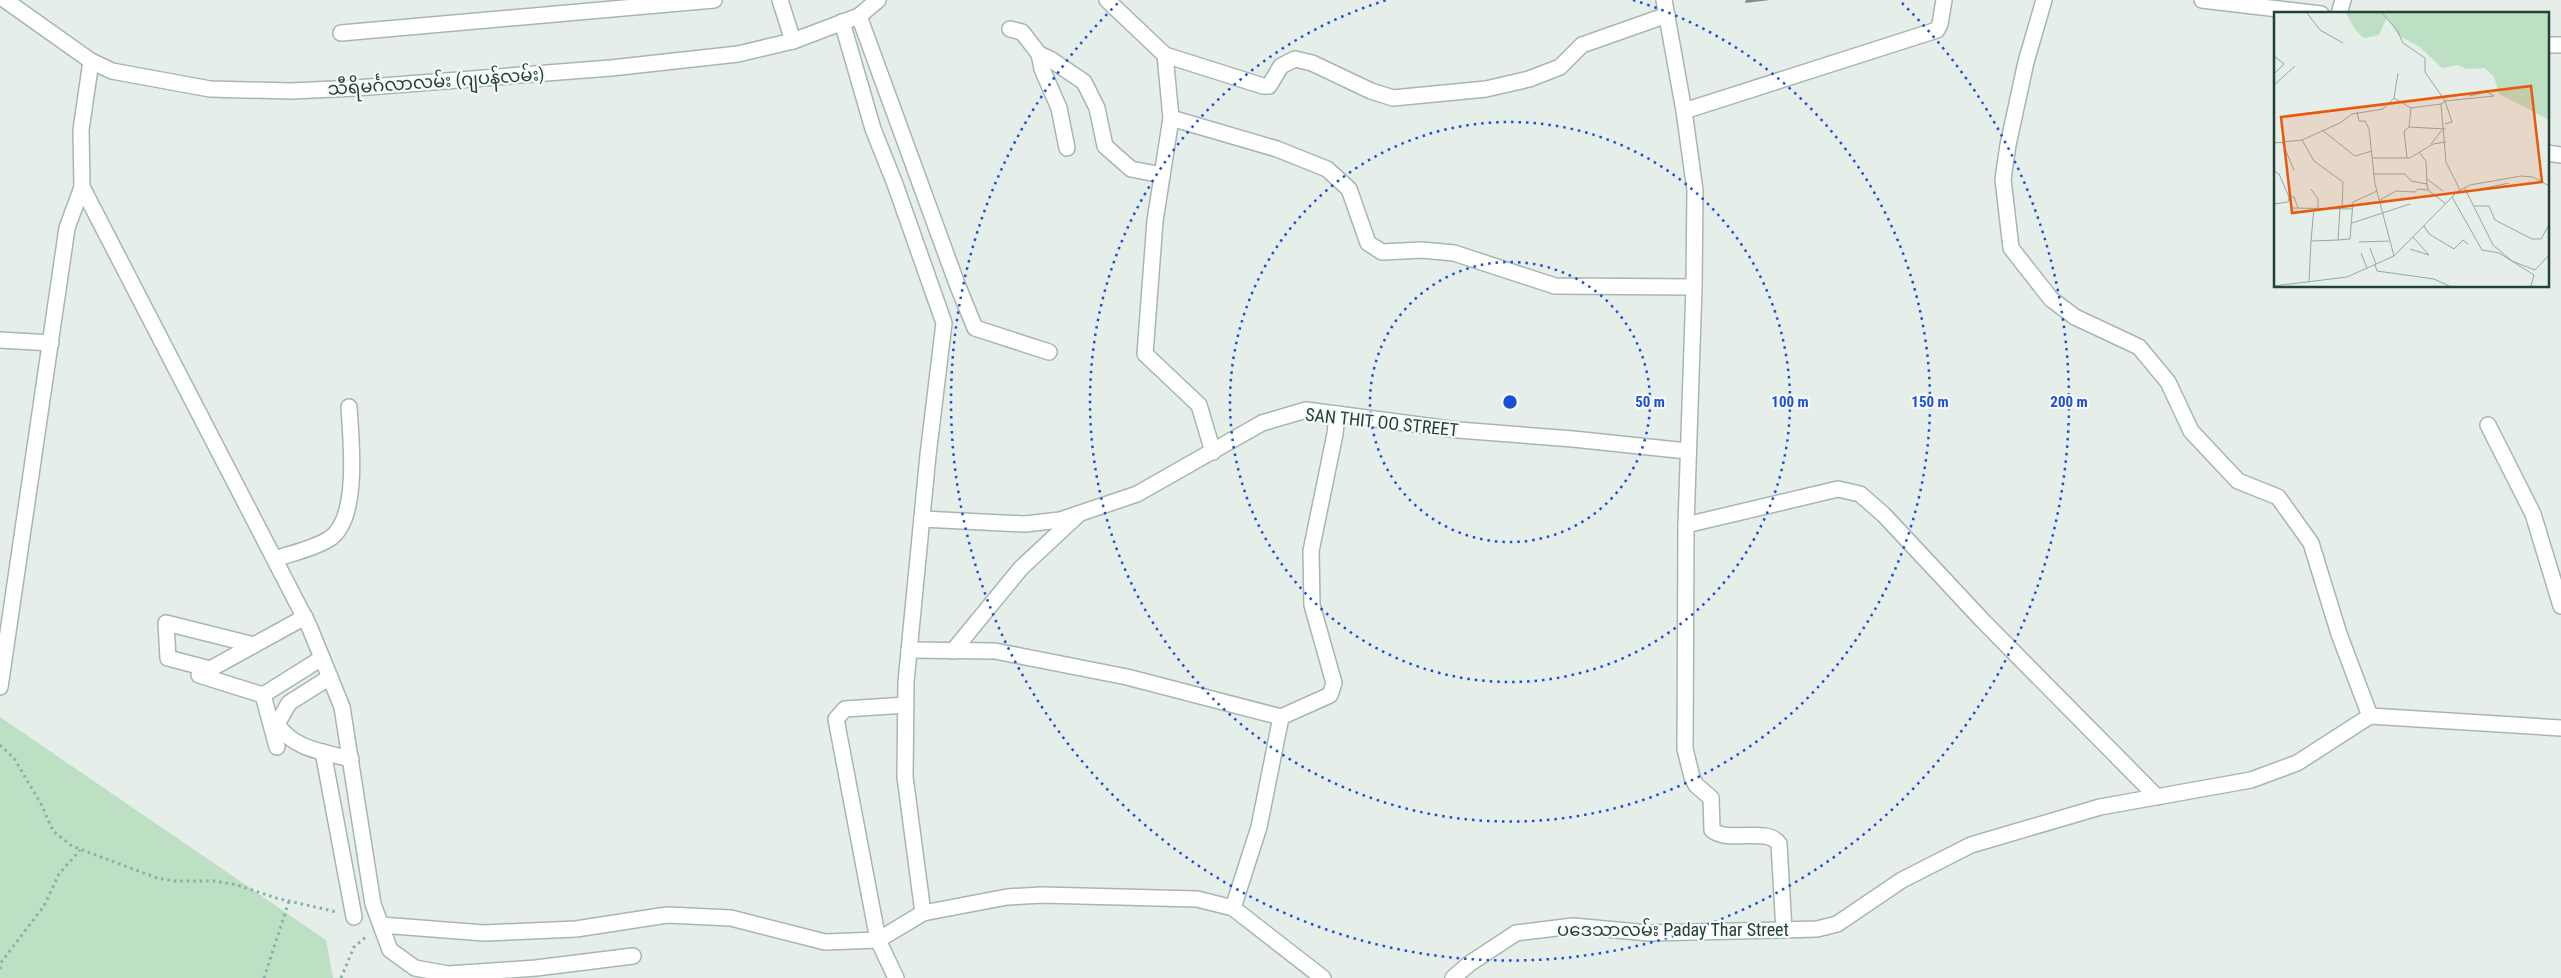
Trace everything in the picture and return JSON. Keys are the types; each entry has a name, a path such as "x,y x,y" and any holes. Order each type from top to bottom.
{"street":[{"name":"သီရိမင်္ဂလာလမ်း (ဂျပန်လမ်း)","path":"5,0 91,61 112,71 210,89 291,90 356,88 611,68 738,54 793,41 859,16 878,0"},
{"path":"341,33 714,0"},
{"path":"780,0 793,41"},
{"path":"1107,0 1165,55 1263,86 1269,86 1281,66 1295,59 1312,63 1371,91 1393,98 1486,89 1529,79 1560,67 1582,45 1666,15"},
{"path":"1664,0 1684,111 1694,190 1694,287 1687,451 1684,748 1696,785 1711,798 1712,830 1724,835 1770,836 1779,844 1784,930"},
{"path":"1684,111 1937,30 1940,24 1944,0"},
{"path":"2044,0 2026,62 2008,144 2003,178 2011,248 2050,299 2075,317 2139,347 2168,382 2191,431 2238,481 2278,497 2311,543 2339,634 2370,716 2561,728"},
{"path":"2202,0 2289,12"},
{"path":"859,16 957,284 975,328 1049,352"},
{"path":"842,22 873,129 944,323 922,519 909,650 906,705 905,777 923,913"},
{"path":"1010,29 1022,32 1039,54 1084,82 1097,108 1105,146 1131,169 1162,175"},
{"path":"2548,45 2561,45"},
{"path":"1039,54 1042,69 1060,108 1067,148"},
{"path":"1165,55 1171,118 1155,221 1145,354 1199,405 1213,452"},
{"path":"0,687 67,228 82,186 81,130 91,61"},
{"path":"1171,118 1277,149 1327,168 1349,189 1368,243 1382,252 1422,250 1454,253 1555,286 1694,287"},
{"path":"2548,153 2561,155"},
{"path":"82,186 275,559 304,617 330,677 342,707 373,904 390,950 415,968 448,974 536,968 633,956"},
{"path":"0,340 51,343"},
{"path":"275,559 330,539 343,523 350,502 350,408"},
{"name":"SAN THIT OO STREET","path":"922,519 1025,524 1060,520 1138,494 1262,423 1306,410 1458,430 1573,439 1687,451"},
{"path":"909,650 996,651 1025,659 1127,677 1281,717 1330,695 1334,683 1312,605 1311,551 1335,434 1336,414"},
{"path":"2488,425 2533,514 2561,606"},
{"path":"1686,525 1838,490 1860,494 1884,515 1984,622 2157,797"},
{"path":"953,651 1021,568 1082,512"},
{"path":"304,617 199,675 263,695 322,658"},
{"path":"210,669 168,658 166,623 254,645"},
{"path":"330,677 289,703 277,724 284,736 304,748 351,760"},
{"path":"263,695 278,747"},
{"path":"896,978 878,940 836,719 845,709 906,705"},
{"name":"ပဒေသာလမ်း Paday Thar Street","path":"1453,978 1469,964 1516,933 1573,926 1649,932 1817,929 1837,924 1902,880 1971,844 2100,807 2251,780 2297,763 2370,716"},
{"path":"1233,908 1259,827 1281,717"},
{"path":"323,752 354,917"},
{"path":"381,925 484,933 576,929 667,915 731,918 825,942 878,940 923,913 1007,897 1042,894 1197,899 1233,908 1324,978"}],"path":[{"path":"0,745 14,758 41,804 53,830 72,846 80,850 157,878 174,881 215,881 236,884 289,901 354,917"},
{"path":"0,969 2,961 44,906 59,874 80,850"},
{"path":"264,978 289,901"},
{"path":"340,978 354,947 381,925"}],"green space":[{"path":"0,717 326,940 333,978 0,978"}]}
